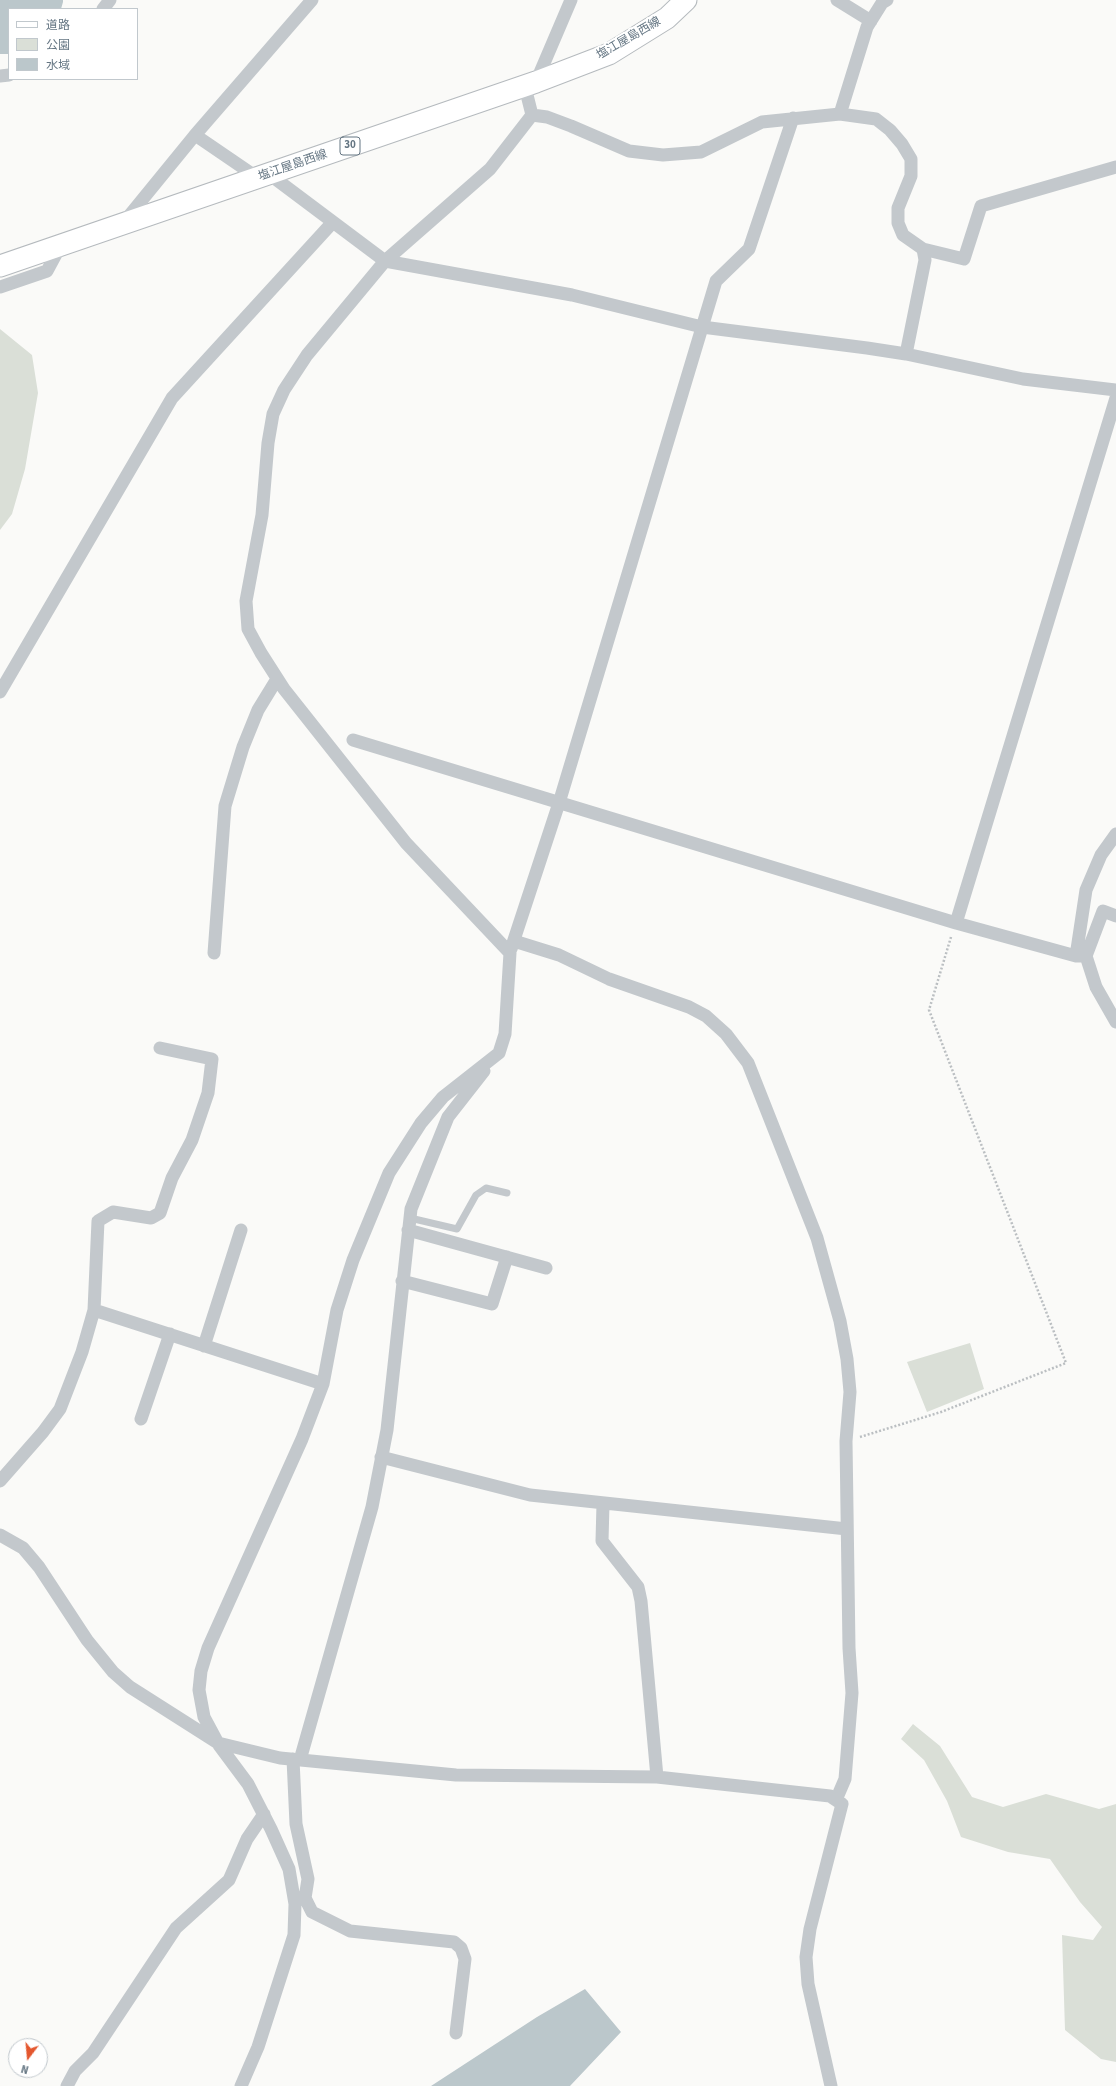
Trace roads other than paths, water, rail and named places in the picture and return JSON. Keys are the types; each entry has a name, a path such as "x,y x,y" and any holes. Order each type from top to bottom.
{"main road":[{"name":"塩江屋島西線","path":"0,266 530,84 609,54 666,18 686,0"}],"street":[{"path":"104,8 110,0"},
{"path":"123,223 195,135 312,0"},
{"path":"571,0 530,84 532,115 490,169 385,261 307,355 284,390 273,414 268,443 262,515 246,601 248,629 277,679 406,843 512,947 559,955 609,979 689,1007 706,1016 726,1034 748,1063 817,1238 833,1293 848,1359 850,1392 846,1441 847,1529 849,1648 852,1693 845,1779 836,1800"},
{"path":"837,0 871,21"},
{"path":"840,114 867,27 882,3 887,0"},
{"path":"532,115 547,117 630,151 663,155 701,152 762,122 840,114 876,119 890,130 902,144 911,159 911,176 898,208 898,223 903,235 922,249 964,259 981,206 1116,167"},
{"path":"241,2086 258,2047 294,1934 299,1900 308,1879 296,1824 297,1760 372,1507 387,1430 409,1224 419,1188 448,1117 499,1053 505,1034 512,947 559,803 716,281 749,250 793,118"},
{"path":"195,135 263,176 333,222 385,261 572,295 702,327 906,354 1023,379 1102,390 1116,390"},
{"path":"0,692 172,398 333,222"},
{"path":"0,288 47,271 61,245"},
{"path":"906,354 925,260 922,249"},
{"path":"956,923 1116,398"},
{"path":"214,952 225,806 243,747 258,710 277,679"},
{"path":"353,740 956,923 1081,956"},
{"path":"1116,834 1101,855 1086,890 1081,956 1096,987 1116,1022"},
{"path":"1081,956 1103,911 1116,916"},
{"path":"0,1481 43,1432 60,1409 82,1352 94,1310 98,1221 112,1212 151,1218 160,1213 172,1178 192,1140 208,1093 212,1059 160,1048"},
{"path":"456,2033 465,1959 461,1948 454,1942 350,1931 312,1912 299,1900 289,1869 264,1814 248,1784 218,1743 204,1717 199,1690 201,1671 208,1648 302,1439 322,1384 337,1310 353,1260 389,1174 421,1122 443,1097 499,1053"},
{"path":"409,1224 507,1257 546,1268"},
{"path":"204,1346 241,1230"},
{"path":"402,1280 492,1304 507,1257"},
{"path":"94,1310 322,1384"},
{"path":"141,1419 170,1334"},
{"path":"381,1457 530,1495 847,1529"},
{"path":"603,1504 602,1541 638,1587 642,1601 657,1777"},
{"path":"0,1535 23,1548 39,1567 87,1640 114,1672 130,1687 218,1743 256,1753 297,1760 456,1775 657,1777 830,1796 842,1804 810,1929 806,1957 808,1984 831,2086"},
{"path":"67,2086 76,2072 93,2054 176,1928 229,1880 247,1838 264,1814"}],"lane":[{"path":"409,1224 457,1229 476,1195 486,1188 507,1193"}],"water":[{"path":"0,0 63,0 61,8 8,8 8,54 0,54"},
{"path":"585,1989 621,2032 570,2086 431,2086 537,2017"}]}
